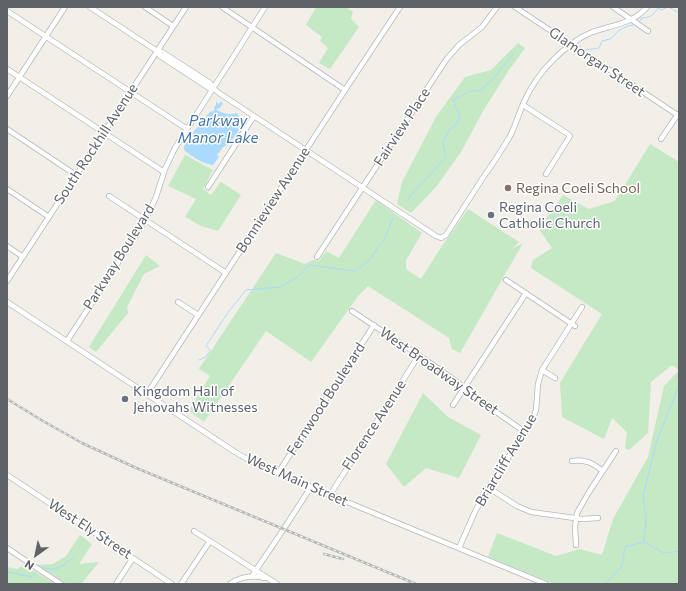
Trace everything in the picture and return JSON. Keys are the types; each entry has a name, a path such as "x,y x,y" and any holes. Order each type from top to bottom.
{"street":[{"path":"7,96 65,7"},
{"path":"90,7 157,51 160,56 166,60 209,88 214,89 439,238 446,235 504,146 514,128 529,92 543,71 571,44 589,34 632,20 640,15 647,7"},
{"path":"145,7 173,26"},
{"name":"South Rockhill Avenue","path":"7,281 186,7"},
{"path":"222,7 345,90"},
{"name":"Parkway Boulevard","path":"67,341 145,220 156,197 170,157 265,7"},
{"name":"Bonnieview Avenue","path":"147,394 400,7"},
{"name":"Fairview Place","path":"317,257 446,60 459,45 482,27 497,7"},
{"name":"Glamorgan Street","path":"515,7 678,114"},
{"path":"613,7 648,30"},
{"path":"7,11 187,129"},
{"path":"7,69 164,172"},
{"path":"523,105 570,136 546,174"},
{"path":"660,140 678,114"},
{"path":"208,187 254,116"},
{"path":"7,130 76,175"},
{"path":"7,189 49,217"},
{"path":"109,196 226,273"},
{"path":"7,246 23,257"},
{"path":"506,280 573,325"},
{"path":"453,405 526,293"},
{"name":"West Main Street","path":"7,302 240,455 258,465 546,584"},
{"path":"178,302 198,315"},
{"name":"Briarcliff Avenue","path":"459,548 474,514 532,421 536,412 538,384 542,370 573,325 582,307"},
{"name":"West Broadway Street","path":"352,311 445,373 489,407 525,432"},
{"name":"Fernwood Boulevard","path":"279,474 282,467 374,325"},
{"name":"Florence Avenue","path":"330,495 419,355"},
{"path":"542,370 555,378"},
{"path":"576,545 575,527 576,518 580,508 616,451"},
{"path":"572,461 587,461 603,471"},
{"name":"West Ely Street","path":"7,475 172,584"},
{"path":"252,576 284,530 311,487"},
{"path":"489,488 527,511 576,518 598,518"},
{"path":"194,531 277,584"},
{"path":"182,584 210,541"},
{"path":"7,548 61,584"},
{"path":"116,584 133,558"},
{"path":"230,584 239,578 252,576 271,580"}],"green space":[{"path":"316,7 346,7 353,12 351,19 359,27 330,69 319,63 328,48 320,41 322,37 306,25"},
{"path":"518,43 525,48 507,73 482,113 461,152 436,187 411,213 397,204 402,182 436,117 465,77 491,70"},
{"path":"650,144 679,162 679,370 672,365 651,382 648,433 629,450 625,448 627,432 612,418 604,439 562,417 560,383 602,314 531,268 533,260 552,248 539,229 563,195 589,209 615,201"},
{"path":"185,155 213,170 203,189 211,195 221,182 241,195 218,231 201,226 185,217 196,199 168,186"},
{"path":"376,200 422,233 406,260 406,269 421,279 468,209 519,242 512,249 523,243 460,353 452,349 449,338 368,286 358,296 311,362 266,331 204,422 189,411 210,376 199,369 276,253 305,264 313,260 319,261 326,251 339,258"},
{"path":"146,255 160,266 144,274 127,307 128,313 96,352 89,347"},
{"path":"679,370 679,584 555,584 488,557 497,533 556,556 580,549 602,555 613,519 648,457 664,386"},
{"path":"423,393 448,417 481,435 459,478 426,468 404,487 386,464"},
{"path":"80,535 92,544 79,564 99,562 81,584 67,584 38,565 53,564 66,556"},
{"path":"24,565 55,584 7,584 7,567 17,569"}],"water":[{"name":"Parkway Manor Lake","path":"216,101 218,105 220,102 223,103 220,108 216,109 218,111 226,114 237,113 241,119 241,125 235,136 217,155 219,157 213,165 194,158 184,150 184,146 207,115 214,111"}],"waterway":[{"path":"640,21 642,18 652,15 658,8 662,10 667,7"},
{"path":"669,7 679,12"},
{"path":"585,50 599,48 602,41 610,39 618,31 634,25"},
{"path":"406,201 446,157 443,143 450,128 454,128 460,117 453,100 468,92 481,90 494,78 514,53"},
{"path":"199,360 206,357 210,350 206,346 229,311 246,290 280,287 298,277 309,265 355,271 370,260 384,240 393,218"},
{"path":"644,542 646,519 643,496 657,440 679,386"},
{"path":"605,584 622,566 625,547 644,542 664,553 679,551"},
{"path":"41,568 57,568 74,557"},
{"path":"7,572 32,577 36,572"}],"railway":[{"path":"7,399 82,443 134,467 416,584"},
{"path":"324,554 343,559"}],"place":[{"name":"Regina Coeli School","path":"508,188"},
{"name":"Regina Coeli Catholic Church","path":"491,215"},
{"name":"Kingdom Hall of Jehovahs Witnesses","path":"125,399"}]}
